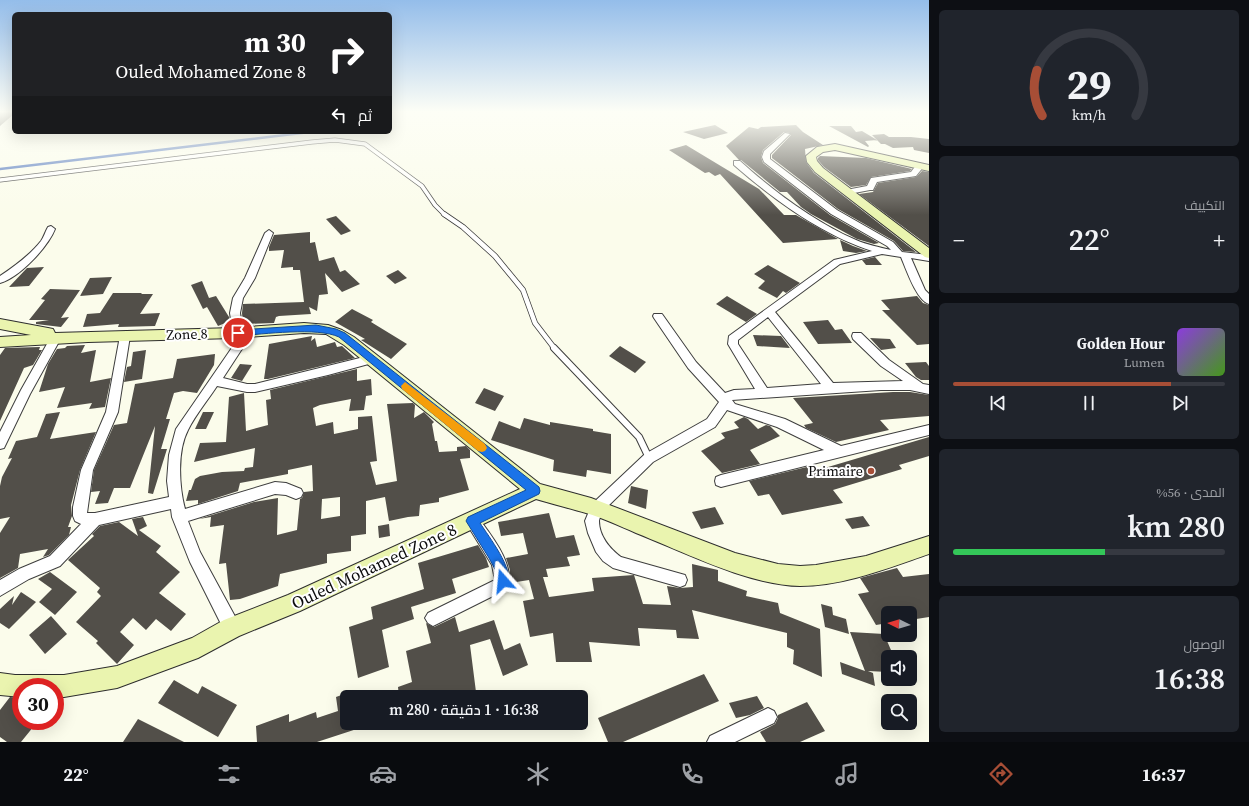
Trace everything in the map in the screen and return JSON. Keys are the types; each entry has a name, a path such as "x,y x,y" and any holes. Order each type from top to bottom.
{"main road":[{"path":"925,167 835,147 824,148 814,152 811,156 811,160 815,166 929,254"},
{"path":"0,324 62,338"},
{"name":"Zone 8","path":"0,342 62,338 326,329 342,335 535,491"},
{"path":"535,491 597,508 676,541 747,566 788,575 817,575 837,572 929,545"},
{"name":"Ouled Mohamed Zone 8","path":"0,684 15,686 64,686 117,677 198,647 232,628 293,604 535,491"}],"street":[{"path":"775,146 767,153 767,160 834,212 890,244 902,256 921,291 929,301"},
{"path":"737,163 754,178 823,226 853,242 902,256 929,258"},
{"path":"849,192 870,188 874,180 913,174 925,167"},
{"path":"0,280 24,264 45,240 51,229"},
{"path":"232,628 198,562 180,517 173,486 176,445 182,429 215,381 243,332 235,313 238,298 250,278 269,233"},
{"path":"764,393 734,344 733,339 769,310 837,262 882,251"},
{"path":"769,310 830,388"},
{"path":"658,316 692,365 731,407 781,423 840,452"},
{"path":"125,336 112,412 90,462 84,480 80,516 85,519 95,519 176,502"},
{"path":"857,336 885,363 924,388"},
{"path":"0,444 25,393 62,338"},
{"path":"215,381 247,388 255,388 372,359"},
{"path":"680,580 618,563 608,556 600,547 595,534 592,521 597,508 649,458 655,456 711,423 726,402 726,398 730,395 884,385 924,388"},
{"path":"721,480 929,430"},
{"path":"180,517 275,488 286,489 296,493"},
{"path":"0,589 24,574 54,562 95,519"},
{"path":"433,618 499,587 502,584 502,572 493,553 472,521"},
{"path":"716,742 768,717"}],"lane":[{"path":"0,180 282,146"},
{"path":"367,146 422,186 435,205 447,217 463,227 495,256 523,290 535,323 556,349 639,437 649,458"}],"building":[{"path":"687,146 759,189 784,215 796,215 838,239 783,243 720,174 715,176 709,172 705,173 669,150"},
{"path":"726,146 768,146 763,150 761,157 763,163 830,215 879,243 874,244 857,239 811,214 801,207 787,192 780,192 741,160 739,160"},
{"path":"781,146 820,146 805,149 806,162 814,173 916,252 903,251 894,241 838,209 772,158 772,155"},
{"path":"888,146 929,146 929,153 914,150 913,147 893,148"},
{"path":"820,156 866,158 912,169 910,171 871,177 866,185 851,187 824,167 818,160"},
{"path":"922,171 929,172 929,246 859,194 873,192 878,183 916,177"},
{"path":"336,216 351,231 341,235 326,219"},
{"path":"310,232 310,243 315,242 319,261 334,257 340,272 345,270 360,284 342,292 325,273 328,294 319,295 317,311 309,307 311,314 279,316 276,317 274,323 243,324 243,304 304,302 300,270 293,270 293,267 281,268 284,250 269,251 269,247 274,235"},
{"path":"840,240 867,251 856,253 843,251"},
{"path":"875,257 882,265 866,265 862,260"},
{"path":"768,265 800,283 786,293 783,291 777,298 758,288 765,281 754,274"},
{"path":"44,267 29,286 9,287 27,268"},
{"path":"398,270 407,278 395,284 386,276"},
{"path":"112,277 103,294 80,296 90,278"},
{"path":"202,281 209,298 216,296 230,321 218,326 207,307 203,309 191,285"},
{"path":"50,289 80,290 61,318 69,317 61,327 36,324 36,322 49,320 29,320 45,300 41,299"},
{"path":"113,293 153,294 140,314 160,313 155,326 118,327 119,324 83,327 87,314 100,313"},
{"path":"727,296 757,314 746,322 716,304"},
{"path":"917,296 923,303 929,305 929,344 917,345 882,310 890,310 881,300"},
{"path":"352,309 373,320 371,322 407,344 391,359 361,340 365,339 335,322"},
{"path":"828,320 835,330 842,329 852,343 818,344 803,322"},
{"path":"753,335 781,336 790,348 757,346"},
{"path":"312,336 311,341 315,338 317,347 335,342 337,347 342,346 355,358 264,379 269,344"},
{"path":"870,338 890,339 896,348 881,350"},
{"path":"85,345 81,353 96,350 90,382 111,378 105,407 89,409 92,403 57,408 65,387 39,392 48,364 57,349 65,348 67,346"},
{"path":"620,346 646,362 635,373 609,356"},
{"path":"40,347 39,350 42,350 33,365 24,368 0,421 0,355 5,348"},
{"path":"146,350 142,379 124,382 127,367 131,366 133,352"},
{"path":"215,354 214,365 197,393 183,391 174,393 166,419 170,419 161,449 167,449 153,494 148,493 155,426 130,488 114,488 108,503 95,504 100,491 91,492 94,470 114,425 127,423 135,384 173,378 177,359"},
{"path":"926,362 929,366 929,380 921,380 916,377 905,363"},
{"path":"240,364 252,365 242,381 231,378"},
{"path":"357,369 357,381 371,379 372,395 366,396 364,410 349,411 351,399 320,405 313,408 316,426 333,422 334,434 358,429 358,417 372,416 377,461 370,462 376,485 397,481 387,404 413,403 415,405 414,418 424,412 434,422 432,424 435,441 437,441 439,452 457,451 457,447 466,446 470,450 470,458 460,459 469,490 439,498 439,502 420,505 419,516 389,521 385,497 366,501 366,534 351,536 351,551 327,554 327,563 280,574 278,586 240,599 230,600 226,563 219,564 224,525 210,527 211,517 199,519 254,502 278,498 277,535 297,530 300,499 302,498 304,492 313,491 312,465 288,470 288,474 240,483 238,491 198,504 198,500 186,501 189,490 191,490 195,479 200,476 222,472 244,471 245,468 253,467 255,448 194,462 200,443 226,442 229,397 244,393 246,431 268,425 266,400 271,399 270,390","holes":["340,497 340,516 321,519 322,499"]},
{"path":"484,388 504,396 495,411 475,403"},
{"path":"910,392 929,395 929,416 880,420 889,430 836,442 806,428 804,425 813,423 793,398"},
{"path":"60,412 50,439 96,432 80,470 71,505 72,516 68,527 71,527 69,535 49,555 43,557 48,549 20,554 18,568 0,578 0,533 10,517 0,519 0,486 2,477 12,458 8,459 16,441 37,437 46,414"},
{"path":"203,412 214,412 206,429 195,429"},
{"path":"744,417 758,429 766,425 770,426 780,436 750,450 760,464 722,473 701,451 725,438 721,433 739,428 734,422"},
{"path":"524,418 550,425 550,422 593,429 593,431 611,434 611,474 587,470 586,477 553,471 554,460 491,440 499,421 520,429"},
{"path":"929,437 929,456 899,465 902,469 833,490 843,503 782,515 769,494 758,496 749,481 815,465 818,470"},
{"path":"631,486 648,490 646,509 628,503"},
{"path":"715,507 724,524 701,529 692,512"},
{"path":"549,513 556,538 574,535 580,555 567,557 570,566 546,569 548,577 543,577 549,597 594,591 592,578 634,575 643,604 671,605 667,586 680,588 693,587 692,564 718,570 718,581 747,591 746,596 778,603 780,613 820,629 822,677 793,664 794,650 787,647 787,633 692,610 699,639 677,638 676,630 638,628 640,646 589,642 592,662 556,662 553,633 530,637 523,601 534,599 529,580 510,583 510,570 506,558 528,554 523,533 501,536 498,522"},
{"path":"863,516 870,526 852,529 845,519"},
{"path":"143,517 147,526 139,530 161,546 156,552 180,572 159,593 186,614 171,631 156,619 146,630 133,618 120,632 134,645 117,664 96,643 98,641 76,622 101,596 97,592 100,588 68,560 94,536 92,534 100,526 119,522 138,536 132,519"},
{"path":"389,524 390,536 379,538 378,526"},
{"path":"478,545 486,558 489,567 452,579 456,593 411,607 414,619 382,630 389,667 358,678 349,627 373,619 371,607 424,589 418,563"},
{"path":"897,568 903,577 929,574 929,617 917,619 917,606 881,606 881,624 876,625 858,594 869,592 860,578"},
{"path":"50,572 77,592 55,615 39,602 52,589 38,579"},
{"path":"21,592 36,602 9,629 0,623 0,609 14,596 12,605"},
{"path":"821,604 832,607 833,615 846,619 849,634 825,627"},
{"path":"51,616 67,634 45,654 29,635"},
{"path":"455,617 459,632 494,620 504,650 520,643 528,665 503,676 490,639 470,645 476,690 398,690 398,687 412,682 406,651 431,643 426,623 434,627"},
{"path":"850,632 881,634 881,642 887,642 891,650 881,650 881,672 868,671 873,673 875,686 842,674 840,662 865,671"},
{"path":"704,674 719,701 623,742 608,742 598,718"},
{"path":"174,680 198,694 202,686 237,705 218,737 158,703"},
{"path":"340,696 340,730 354,730 317,742 257,742 256,726 289,714 289,722 316,712 317,718 338,711 336,697"},
{"path":"757,696 764,708 750,715 736,718 729,703"},
{"path":"10,697 12,697 12,730 31,730 21,742 7,742 0,737 0,710"},
{"path":"807,702 825,731 800,742 766,742 760,732 775,724 778,715"},
{"path":"138,719 184,742 123,742"}],"waterway":[{"path":"0,169 196,146"}],"slow traffic":[{"path":"405,386 482,448"}],"place":[{"name":"Primaire","path":"871,471"}],"route":[{"path":"238,333 316,328 326,329 342,335 535,491 472,521 493,553 502,572 503,581"}]}
